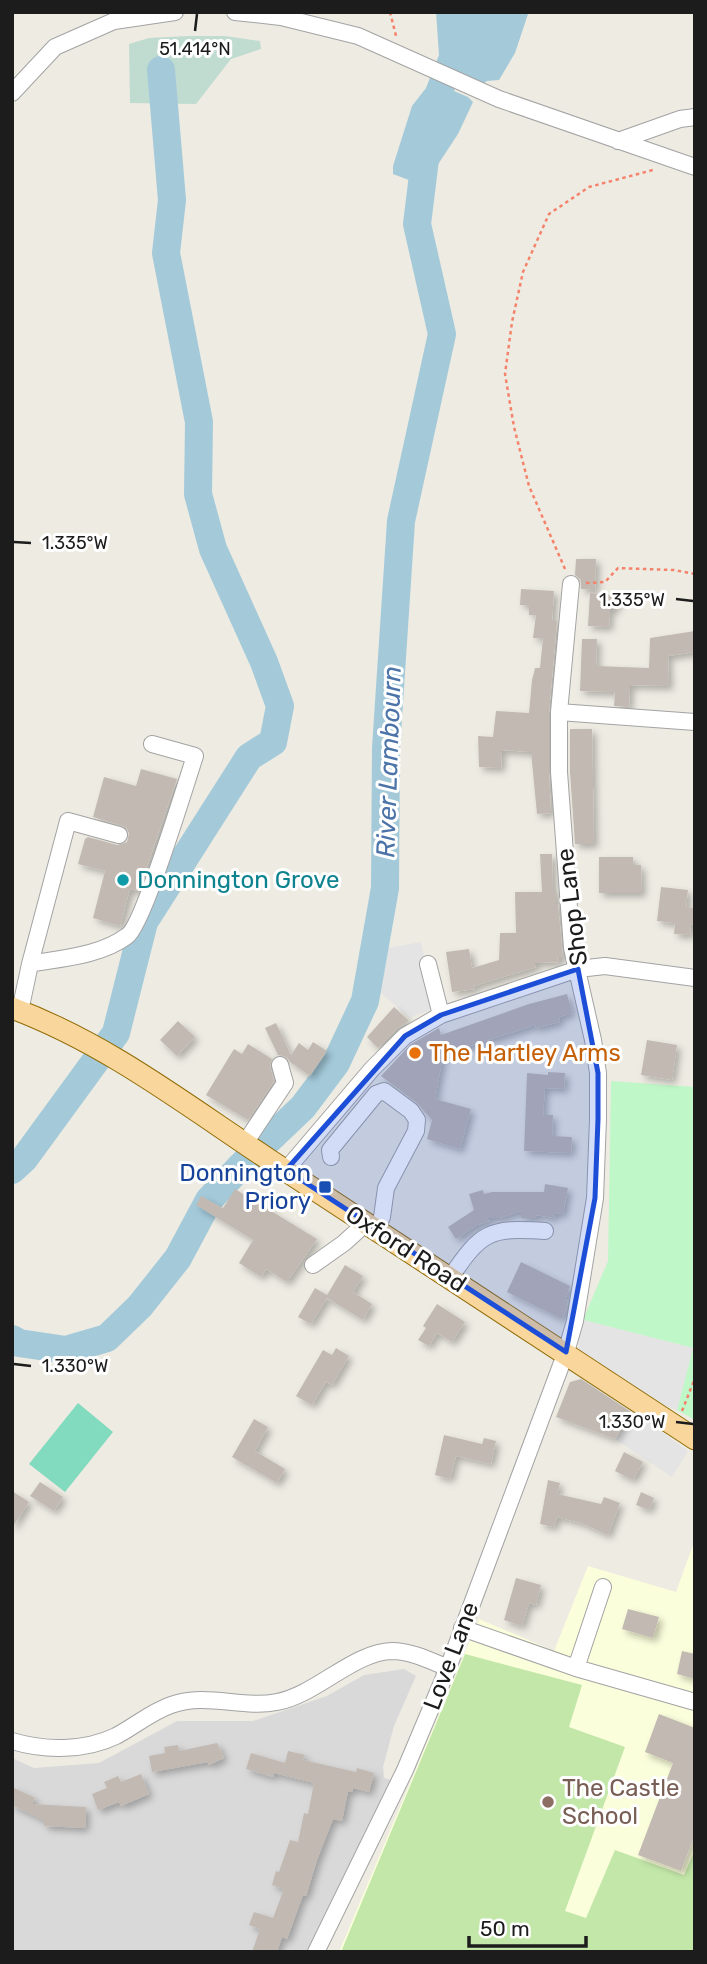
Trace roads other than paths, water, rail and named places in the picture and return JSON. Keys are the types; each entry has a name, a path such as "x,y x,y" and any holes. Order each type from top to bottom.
{"main road":[{"name":"Oxford Road","path":"16,1009 66,1030 167,1089 262,1155 695,1439"}],"street":[{"path":"12,93 55,47 114,21 175,12"},
{"path":"235,12 281,17 358,36 499,99 618,141 690,162"},
{"path":"618,141 695,117"},
{"name":"Shop Lane","path":"566,1352 575,1321 595,1198 598,1119 598,1073 572,948 559,772 559,712 571,584"},
{"path":"559,712 695,722"},
{"path":"30,964 94,952 130,935 143,911 195,756 152,744"},
{"path":"16,1009 68,821 119,835"},
{"path":"428,964 441,1015"},
{"path":"262,1155 372,1069 405,1036 441,1015 578,969 605,966 695,978"},
{"path":"262,1155 285,1083 280,1065"},
{"path":"313,1265 382,1217 386,1188 416,1131 417,1120 411,1111 384,1091 376,1094 330,1150 331,1157"},
{"path":"450,1278 471,1247 486,1235 514,1229 545,1231"},
{"name":"Love Lane","path":"316,1952 405,1770 448,1668 566,1352"},
{"path":"576,1668 603,1587"},
{"path":"463,1628 576,1668 695,1702"},
{"path":"12,1741 46,1748 71,1747 116,1736 149,1714 174,1704 195,1700 250,1704 278,1702 304,1693 369,1657 391,1651 411,1654 448,1668"}],"water":[{"path":"436,12 528,14 515,53 499,80 487,81 479,87 458,78 454,91 473,102 458,134 433,172 414,182 393,174 393,166 412,106 426,88 439,55"}],"waterway":[{"path":"12,1170 24,1159 116,1033 144,922 249,757 273,742 280,706 264,662 213,549 198,494 199,422 166,253 172,200 161,70"},
{"name":"River Lambourn","path":"12,1339 19,1343 66,1350 107,1338 140,1306 178,1258 209,1200 303,1107 336,1063 365,1001 385,888 386,748 401,521 442,334 417,224 425,159 432,141"}],"place":[{"name":"Donnington Grove","path":"123,880"},
{"name":"The Hartley Arms","path":"415,1053"},
{"name":"Donnington Priory","path":"325,1187"},
{"name":"The Castle School","path":"548,1802"}]}
